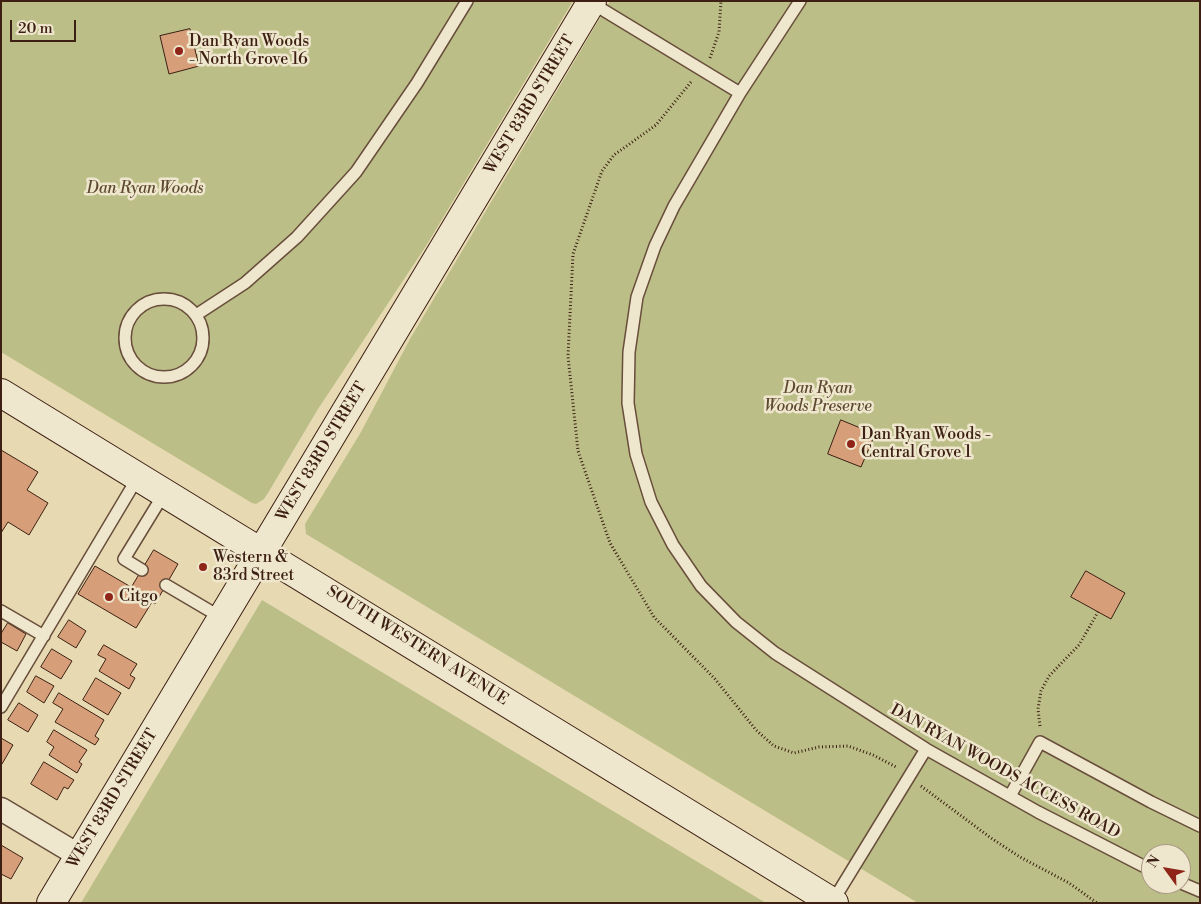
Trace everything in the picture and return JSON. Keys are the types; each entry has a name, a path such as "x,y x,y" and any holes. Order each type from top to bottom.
{"street":[{"name":"WEST 83RD STREET","path":"51,903 263,552 590,2"},
{"name":"SOUTH WESTERN AVENUE","path":"1,393 837,902"},
{"path":"1,809 78,856"}],"lane":[{"path":"196,315 245,283 297,237 356,172 417,83 467,1"},
{"name":"DAN RYAN WOODS ACCESS ROAD","path":"800,1 740,93 674,206 655,246 637,297 629,352 628,402 636,454 651,502 673,545 701,586 736,622 775,653 926,749 1093,841 1141,865"},
{"path":"590,2 740,93"},
{"path":"157,300 176,300 187,306 196,315 201,327 203,340 200,352 193,364 183,372 171,376 158,376 145,372 128,353 126,328 131,317 140,307 157,300"},
{"path":"1,708 138,476"},
{"path":"142,570 124,559 165,492"},
{"path":"166,585 222,618"},
{"path":"1,611 44,636"},
{"path":"1010,796 1040,742 1151,802 1200,826"},
{"path":"837,902 926,749"}],"path":[{"path":"721,1 719,32 711,56 656,125 614,155 602,171 573,254 568,356 578,451 610,543 654,617 715,679 756,730 774,746 794,753 819,747 848,746 873,755 897,768"},
{"path":"1040,742 1038,709 1041,691 1049,676 1079,645 1098,612"},
{"path":"922,787 991,838 1020,857 1069,883 1097,903"}],"green space":[{"name":"Dan Ryan Woods","path":"1,1 573,1 426,246 318,409 268,493 264,499 256,504 1,352"},
{"name":"Dan Ryan Woods Preserve","path":"610,1 1200,1 1200,903 918,903 306,534 305,524 361,432 410,339"},
{"path":"262,600 766,903 81,903"}],"building":[{"name":"Dan Ryan Woods - North Grove 16","path":"190,29 199,66 169,74 160,36"},
{"name":"Dan Ryan Woods - Central Grove 1","path":"841,420 875,434 861,467 828,454"},
{"path":"1,450 38,472 27,490 48,503 29,535 8,522 1,533"},
{"name":"Citgo","path":"154,550 178,564 155,604 152,602 136,628 78,594 95,566 131,587"},
{"path":"1086,571 1125,593 1111,619 1071,597"},
{"path":"69,620 86,631 76,648 58,637"},
{"path":"8,623 26,634 17,651 1,642 1,634"},
{"path":"104,645 137,664 130,675 135,678 129,689 99,671 106,659 98,655"},
{"path":"52,649 72,661 61,679 41,667"},
{"path":"36,676 54,686 44,703 27,692"},
{"path":"96,678 121,693 108,715 83,700"},
{"path":"59,693 104,720 95,736 99,739 95,745 55,722 63,709 53,703"},
{"path":"19,703 38,715 28,732 8,720"},
{"path":"54,730 87,750 79,762 82,764 77,773 49,755 54,747 47,742"},
{"path":"1,738 13,745 2,764 1,763"},
{"path":"44,762 74,780 68,789 64,787 57,800 31,784"},
{"path":"1,845 23,858 11,879 1,874"}],"place":[{"name":"Dan Ryan Woods - North Grove 16","path":"179,51"},
{"name":"Dan Ryan Woods - Central Grove 1","path":"851,444"},
{"name":"Western & 83rd Street","path":"203,567"},
{"name":"Citgo","path":"109,597"}]}
